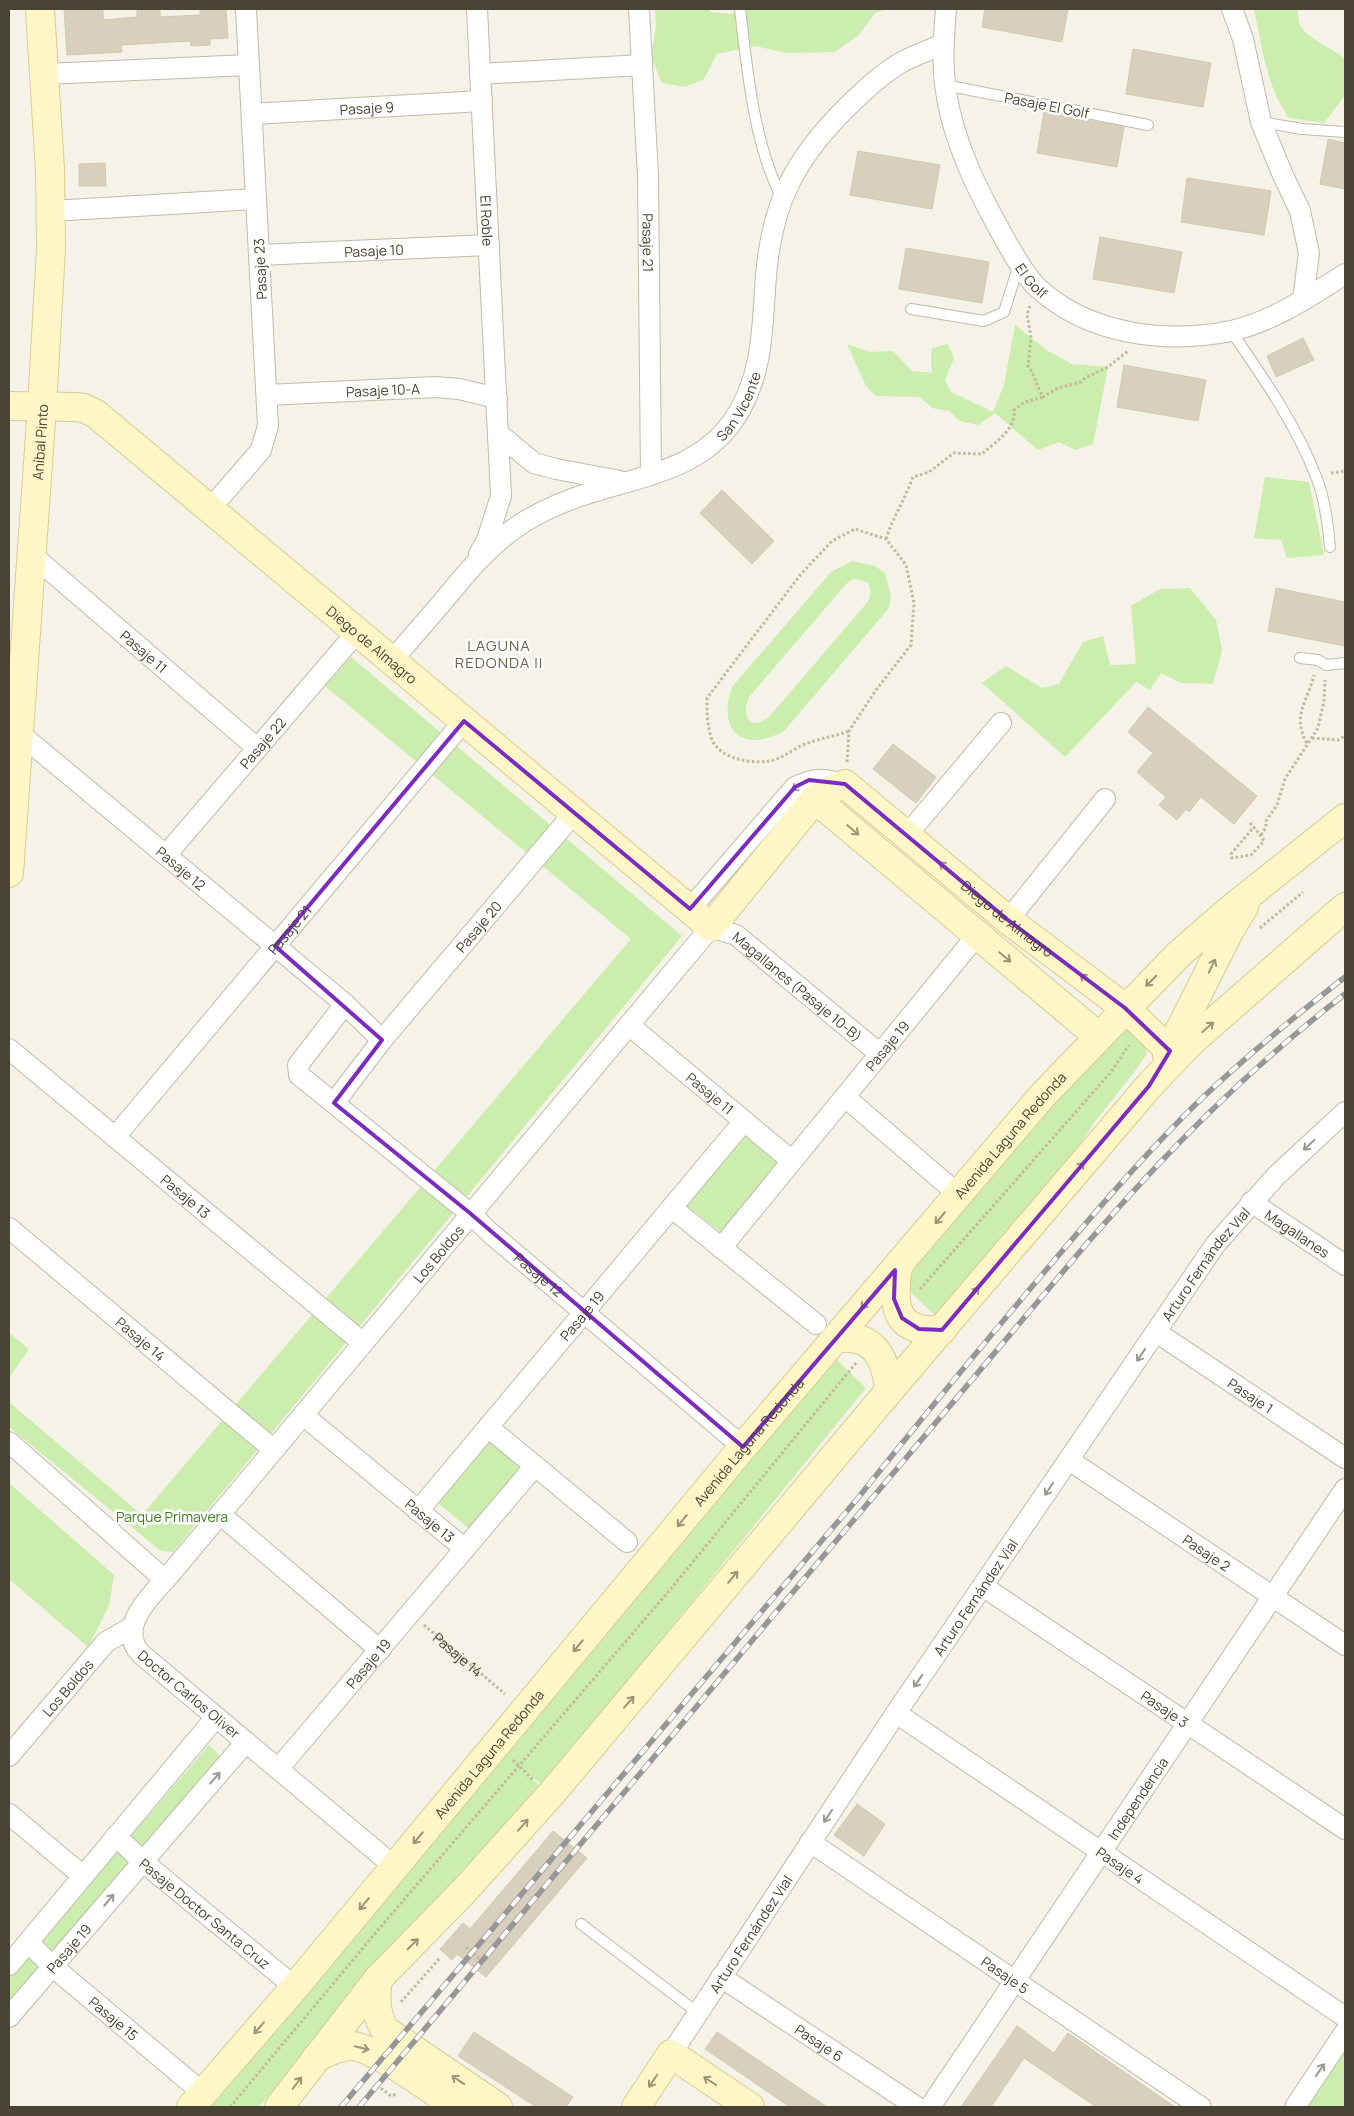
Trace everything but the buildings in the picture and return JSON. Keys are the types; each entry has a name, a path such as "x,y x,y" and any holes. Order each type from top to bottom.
{"main road":[{"name":"Aníbal Pinto","path":"9,873 42,407 51,248 45,74 40,9"},
{"name":"Diego de Almagro","path":"9,406 75,407 90,410 711,927"},
{"name":"Diego de Almagro","path":"845,784 1008,920 1134,1016 1170,1050"},
{"path":"711,927 815,799 827,791 845,784"},
{"path":"815,799 1098,1036"},
{"name":"Avenida Laguna Redonda","path":"197,2100 295,1987 744,1447 825,1331 898,1267 1043,1095 1098,1036 1134,1016 1192,942 1345,818"},
{"path":"1292,862 1345,838"},
{"path":"1149,1086 1170,1050 1230,930 1254,892"},
{"path":"279,2107 378,1978 465,1890 552,1793 889,1390 1149,1086 1200,1034 1345,907"},
{"path":"898,1267 894,1299 899,1313 912,1326 924,1330 942,1330"},
{"path":"825,1331 871,1345 883,1360 888,1372 889,1390"},
{"path":"378,1978 376,2002 380,2023 384,2030 498,2107"},
{"path":"316,2058 342,2047 362,2047 383,2058 457,2107"},
{"path":"671,2054 750,2107"},
{"name":"Arturo Fernández Vial","path":"636,2107 671,2054"}],"street":[{"name":"Pasaje 23","path":"210,509 261,450 268,426 246,9"},
{"name":"El Roble","path":"475,564 502,496 477,9"},
{"name":"Pasaje 21","path":"639,9 648,176 651,475"},
{"name":"El Golf","path":"946,9 943,44 945,85 956,132 968,165 987,207 1019,262 1037,287 1069,310 1094,322 1115,329 1148,336 1231,331 1266,319 1304,300 1345,274"},
{"path":"1232,9 1244,39 1261,122 1300,211 1309,253 1304,300"},
{"name":"San Vicente","path":"392,661 490,547 508,533 540,513 578,496 651,475 685,462 702,453 720,438 734,419 756,374 764,327 769,246 782,198 801,160 828,127 884,74 903,62 943,44"},
{"path":"45,74 249,64"},
{"path":"480,74 642,65"},
{"name":"Pasaje 9","path":"252,114 482,101"},
{"path":"51,211 256,199"},
{"name":"Pasaje 10","path":"259,255 489,245"},
{"name":"Pasaje 10-A","path":"267,395 435,387 459,389 497,398"},
{"path":"499,434 534,463 556,470 627,482"},
{"name":"Pasaje 11","path":"32,554 257,748"},
{"name":"Pasaje 22","path":"166,855 357,632"},
{"name":"Pasaje 21","path":"115,1137 464,721"},
{"path":"906,835 1001,723"},
{"name":"Pasaje 12","path":"19,733 345,1004 382,1040"},
{"name":"Diego de Almagro","path":"690,909 794,788 809,780 825,779 845,784"},
{"path":"1008,920 1105,799"},
{"name":"Pasaje 20","path":"382,1040 574,812"},
{"name":"Los Boldos","path":"165,1580 711,927"},
{"name":"Magallanes (Pasaje 10-B)","path":"711,927 736,935 880,1054"},
{"name":"Pasaje 19","path":"721,1248 978,934"},
{"name":"Pasaje 12","path":"345,1004 298,1066 299,1075 471,1214 488,1232 744,1447"},
{"name":"Pasaje 11","path":"629,1025 792,1161"},
{"path":"334,1103 382,1040"},
{"name":"Pasaje 13","path":"9,1050 363,1343"},
{"path":"845,1098 959,1194"},
{"name":"Arturo Fernández Vial","path":"671,2054 896,1713 984,1587 1215,1245 1251,1202 1276,1176 1345,1112"},
{"name":"Pasaje 19","path":"418,1511 744,1121"},
{"name":"Magallanes","path":"1251,1202 1345,1265"},
{"path":"672,1208 825,1331"},
{"name":"Pasaje 14","path":"9,1228 274,1450"},
{"name":"Pasaje 1","path":"1156,1332 1345,1458"},
{"name":"Pasaje 13","path":"303,1415 465,1549"},
{"path":"488,1427 627,1542"},
{"path":"9,1442 165,1580 137,1615 132,1627"},
{"name":"Pasaje 2","path":"1069,1460 1345,1645"},
{"name":"Pasaje 19","path":"278,1769 535,1466"},
{"name":"Independencia","path":"930,2107 1345,1489"},
{"path":"220,1514 380,1650"},
{"name":"Pasaje 3","path":"984,1587 1345,1829"},
{"name":"Los Boldos","path":"9,1756 106,1642 132,1627"},
{"name":"Doctor Carlos Oliver","path":"132,1627 131,1634 136,1649 395,1866"},
{"name":"Pasaje 4","path":"896,1713 1345,2017"},
{"path":"9,1965 216,1717"},
{"name":"Pasaje 19","path":"9,2017 246,1742"},
{"path":"9,1814 83,1876"},
{"name":"Pasaje Doctor Santa Cruz","path":"116,1836 142,1861 295,1987"},
{"name":"Pasaje 5","path":"810,1842 1201,2107"},
{"name":"Pasaje 15","path":"28,1942 197,2100"},
{"name":"Pasaje 6","path":"721,1977 917,2107"},
{"path":"1295,2107 1345,2032"}],"lane":[{"path":"740,9 746,66 765,158 771,179 782,198"},
{"name":"Pasaje El Golf","path":"945,85 1148,125"},
{"path":"1261,122 1302,129 1345,132"},
{"path":"911,309 984,322 1004,312 1019,262"},
{"path":"1231,331 1255,365 1295,432 1314,473 1328,523 1330,547"},
{"path":"1300,658 1322,663 1345,663"},
{"path":"581,1924 698,2013"}],"path":[{"path":"1037,287 1027,314 1031,337 1028,366 1035,376 1037,388 1043,397"},
{"path":"886,539 912,477 930,472 954,453 982,454 1010,429 1016,418 1014,410 1025,402 1043,397 1058,388 1081,382 1085,378 1108,367 1148,336"},
{"path":"845,784 849,731 876,690 911,644 914,603 906,564 886,539 855,529 832,541 782,598 707,698 707,719 713,742 729,756 753,763 774,760 796,751 807,743 849,731"},
{"path":"1260,834 1266,827 1266,821 1277,805 1285,779 1318,728 1324,701 1322,663"},
{"path":"1307,743 1301,732 1302,707 1322,663"},
{"path":"1312,738 1338,740 1345,736"},
{"path":"1250,823 1254,827 1260,834 1264,841 1251,855 1232,858 1231,854 1254,827"},
{"path":"1259,929 1303,892"},
{"path":"899,1313 1111,1072 1134,1016"},
{"path":"230,2107 518,1764 669,1591 871,1345"},
{"name":"Pasaje 14","path":"410,1614 506,1694"},
{"path":"497,1744 535,1782 552,1793"},
{"path":"466,1948 484,1963"},
{"path":"398,2006 440,1958"}],"highlighted area":[{"path":"464,721 690,909 795,787 809,780 845,784 1008,920 1125,1008 1170,1051 1149,1086 942,1330 919,1329 902,1318 894,1299 895,1270 743,1447 471,1214 334,1103 382,1040 275,946"}],"green space":[{"path":"655,9 710,9 710,12 730,14 746,9 886,9 875,13 859,35 835,52 786,53 755,46 717,54 704,79 685,87 662,83 651,57 656,26"},
{"path":"1254,9 1298,9 1299,21 1303,30 1345,59 1345,95 1324,123 1289,118 1281,106 1266,65"},
{"path":"1015,325 1048,351 1072,364 1108,367 1093,444 1076,450 1059,442 1038,450 995,413 978,425 960,421 949,411 932,408 920,397 876,396 866,386 847,344 870,352 893,351 912,371 932,373 932,348 948,344 954,358 945,380 951,392 993,412 1004,385"},
{"path":"1265,477 1309,482 1324,555 1287,558 1281,540 1254,538"},
{"path":"852,561 875,566 885,573 891,597 889,608 784,731 756,740 745,739 737,734 731,726 728,715 728,702 732,687 831,572","holes":["853,579 868,583 870,589 870,596 866,604 769,717 757,723 749,720 746,710 749,697 846,584"]},
{"path":"1190,588 1216,620 1222,650 1213,684 1181,683 1161,673 1150,690 1136,682 1065,757 982,683 1006,666 1042,688 1059,684 1083,642 1103,636 1110,665 1136,664 1131,606 1160,589"},
{"name":"Parque Primavera","path":"351,657 682,936 173,1552 161,1551 9,1427 9,1402 142,1515 631,939 325,686"},
{"path":"1129,1022 1148,1040 1146,1055 946,1326 898,1280 1084,1063"},
{"path":"745,1130 779,1160 721,1232 684,1204"},
{"path":"9,1333 29,1349 9,1378"},
{"path":"834,1357 866,1388 543,1785 514,1764 542,1787 466,1873 414,1921 259,2107 211,2107"},
{"path":"495,1433 532,1464 474,1533 438,1503"},
{"path":"9,1483 114,1575 109,1606 88,1647 9,1579"},
{"path":"209,1745 221,1757 9,2006 9,1978"},
{"path":"1345,2050 1345,2107 1307,2107"}],"railway":[{"path":"341,2107 858,1498 974,1355 1103,1203 1216,1085 1345,977"},
{"path":"359,2107 1114,1213 1176,1146 1240,1083 1345,994"}],"district":[{"name":"LAGUNA REDONDA II","path":"499,654"}]}
